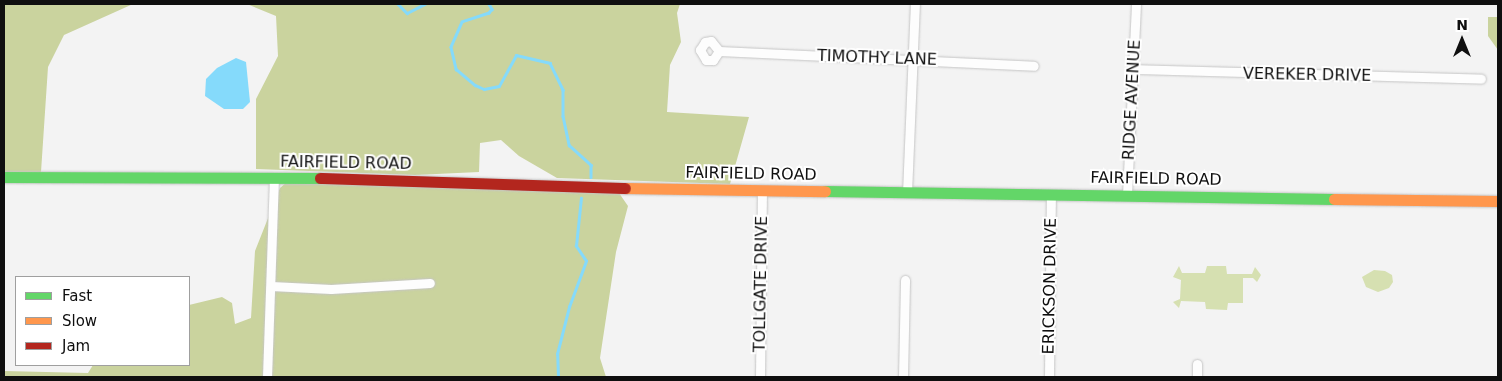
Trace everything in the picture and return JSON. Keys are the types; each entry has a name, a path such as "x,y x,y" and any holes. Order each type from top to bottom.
{"street":[{"path":"907,193 915,4"},
{"name":"RIDGE AVENUE","path":"1127,195 1136,4"},
{"name":"TIMOTHY LANE","path":"719,51 1034,66"},
{"name":"VEREKER DRIVE","path":"1133,70 1481,78"},
{"name":"FAIRFIELD ROAD","path":"4,177 274,178 762,191 1498,201"},
{"path":"267,377 274,178"},
{"name":"TOLLGATE DRIVE","path":"760,377 762,191"},
{"name":"ERICKSON DRIVE","path":"1049,377 1051,194"},
{"path":"903,377 905,280"},
{"path":"271,286 331,290 430,283"},
{"path":"1197,364 1197,377"}],"green space":[{"path":"4,4 133,4 64,35 48,67 41,172 4,172"},
{"path":"247,4 680,4 677,13 681,42 670,65 667,112 749,117 730,184 557,178 519,156 501,140 480,143 479,172 415,175 256,169 256,99 278,56 276,16"},
{"path":"1488,17 1498,17 1498,50 1488,36"},
{"path":"288,181 619,193 628,206 616,252 600,358 606,377 4,377 4,371 88,373 92,366 190,366 190,305 222,297 232,303 235,324 251,318 255,251 280,188"},
{"path":"1179,266 1182,273 1205,273 1207,266 1226,266 1227,274 1252,274 1255,267 1261,275 1257,282 1253,278 1243,278 1243,303 1228,303 1227,310 1206,309 1205,302 1181,301 1179,308 1173,302 1180,299 1181,280 1173,277"},
{"path":"1374,270 1385,271 1392,275 1393,282 1389,288 1378,292 1366,287 1362,277"}],"water":[{"path":"236,58 246,62 250,102 243,109 224,109 205,96 206,79 217,68"}],"waterway":[{"path":"398,4 407,13 425,4"},
{"path":"489,4 492,9 489,13 462,22 451,47 456,69 475,85 484,89 499,86 516,55 550,63 563,90 563,116 569,145 591,165 591,177"},
{"path":"558,377 557,354 569,307 586,261 576,246 581,198"}],"traffic: fast":[{"path":"4,177 320,178"},
{"path":"825,191 1334,199"}],"traffic: slow":[{"path":"625,188 825,191"},
{"path":"1334,199 1498,201"}],"traffic: jam":[{"path":"320,178 625,188"}]}
